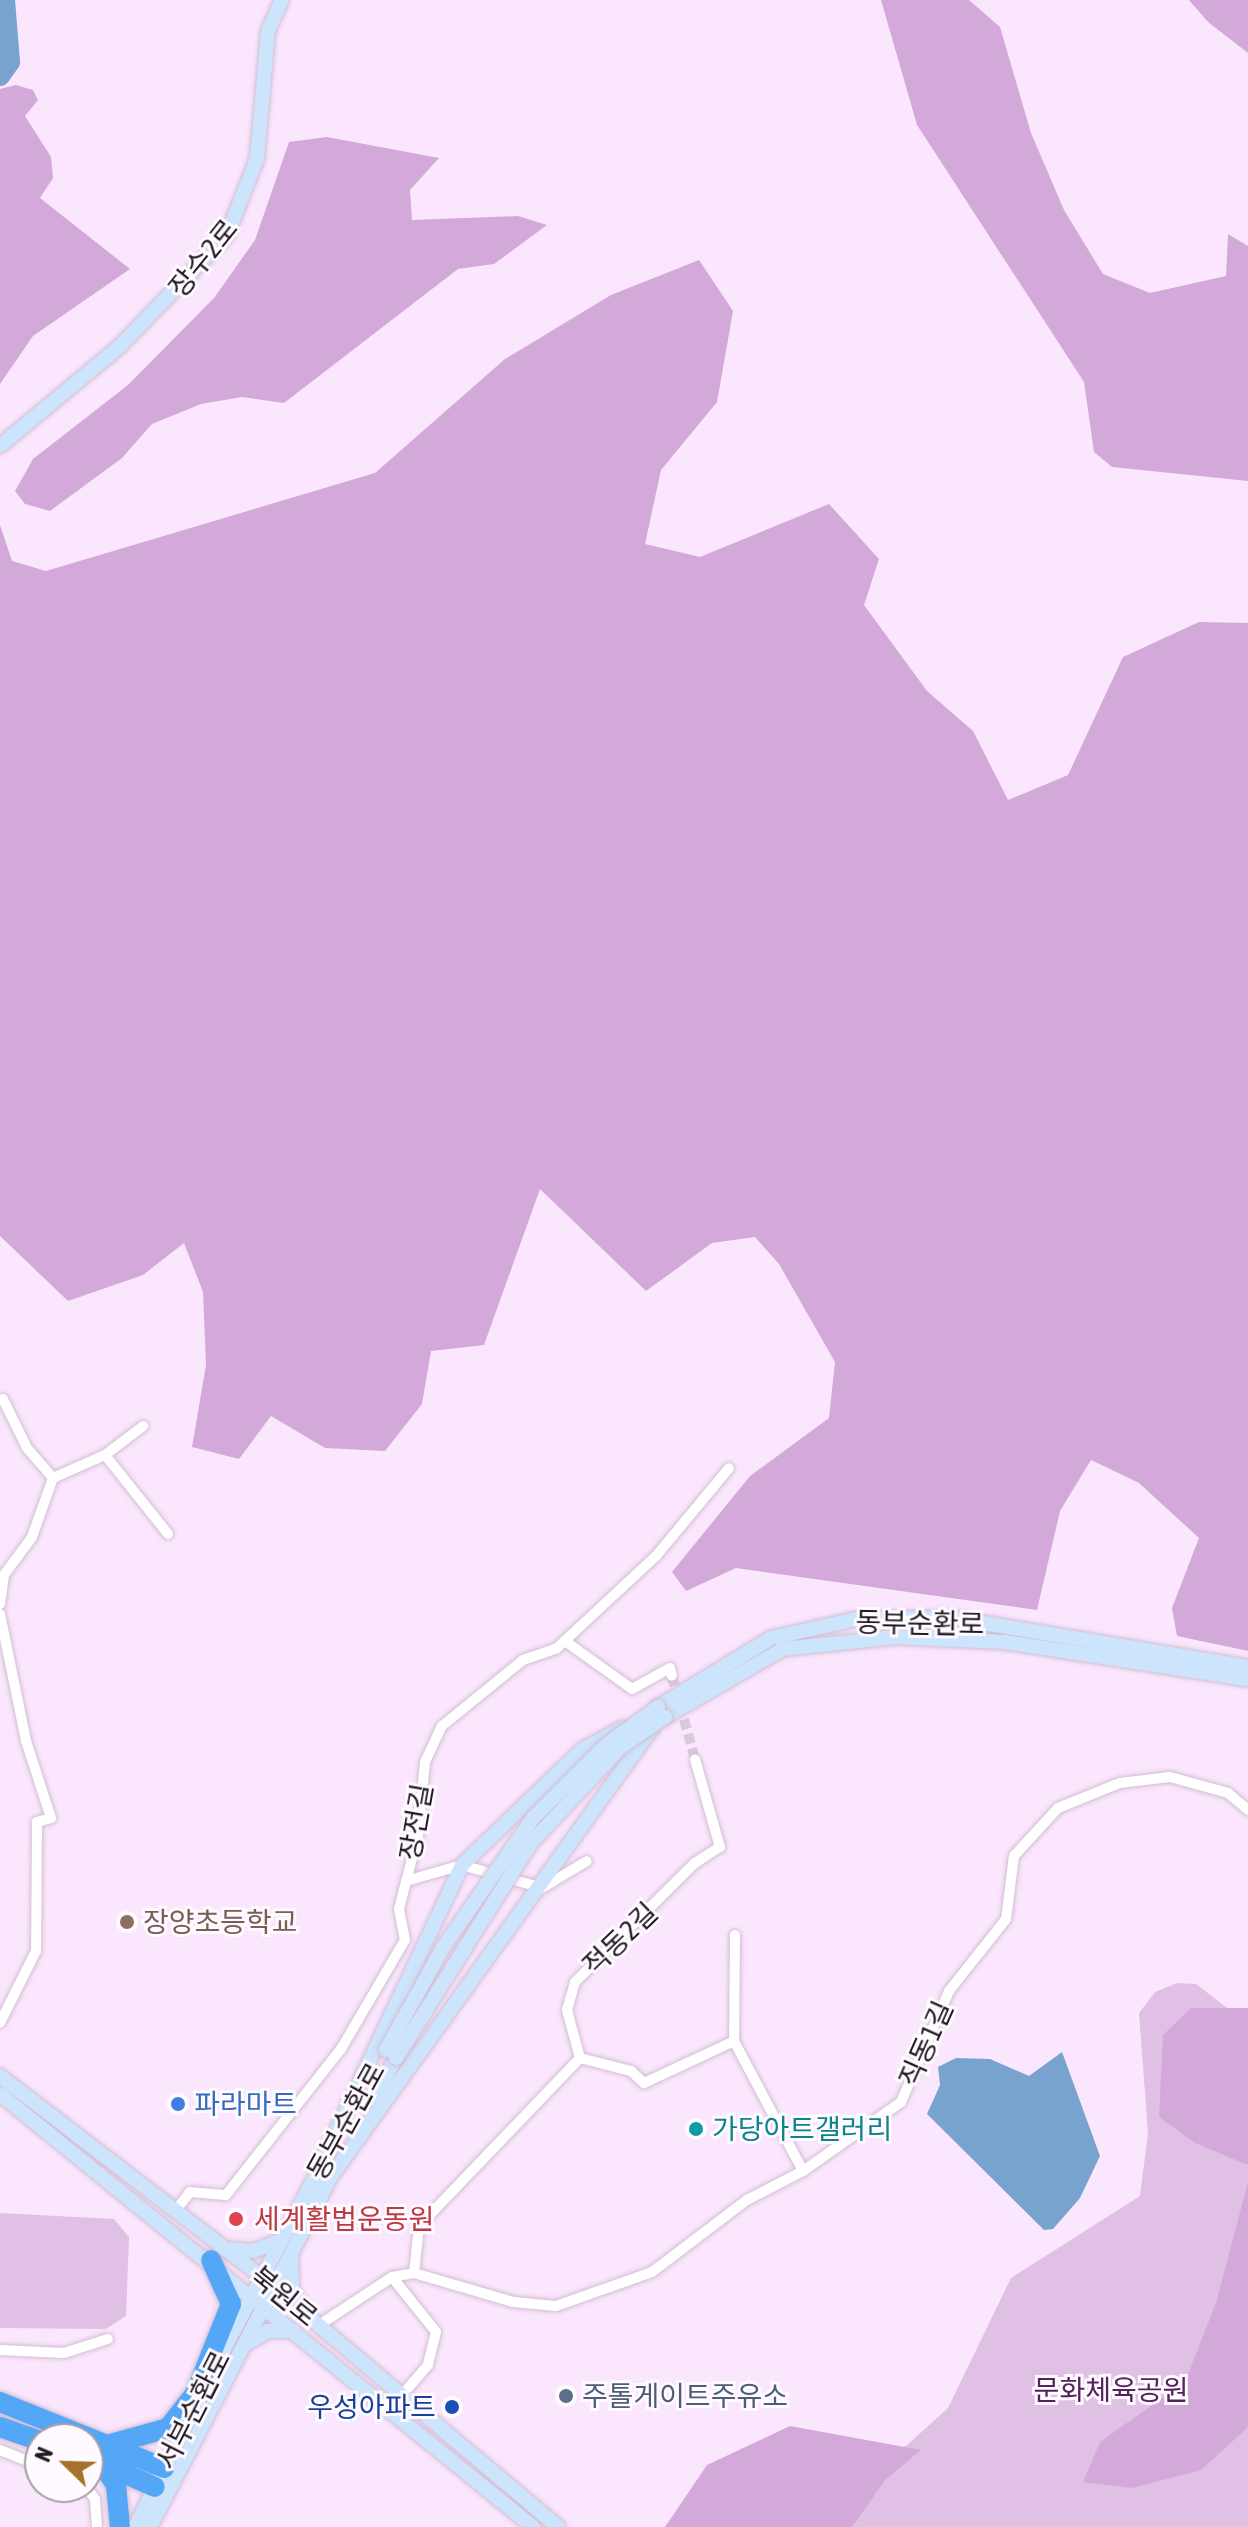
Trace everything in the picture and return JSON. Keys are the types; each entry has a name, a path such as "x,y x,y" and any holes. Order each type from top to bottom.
{"highway":[{"path":"104,2452 168,2428 200,2391 220,2350 231,2304 215,2252"},
{"path":"0,2402 40,2423"},
{"path":"0,2427 24,2435"},
{"path":"104,2455 170,2471"},
{"path":"104,2456 161,2490"},
{"path":"104,2462 116,2485 120,2527"}],"street":[{"name":"장수2로","path":"0,446 119,347 227,235 257,159 268,31 282,0"},
{"path":"3,1399 27,1448 53,1478"},
{"path":"0,1604 4,1575 32,1537 53,1478 105,1455 143,1426"},
{"path":"105,1455 168,1534"},
{"name":"장전길","path":"176,2210 190,2192 226,2195 341,2049 405,1940 399,1909 425,1762 442,1726 523,1660 565,1641 656,1556 729,1468"},
{"path":"0,1614 26,1741 51,1818 37,1822 36,1951 0,2023"},
{"name":"동부순환로","path":"657,1715 771,1638 857,1619 953,1618 1248,1667"},
{"name":"동부순환로","path":"259,2275 323,2175 391,2054 444,1946 533,1818 605,1746 783,1649 895,1637 1005,1642 1248,1679"},
{"path":"565,1641 632,1689 670,1668 672,1676"},
{"path":"323,2175 462,1865 582,1750 657,1715"},
{"path":"323,2175 542,1888 657,1715"},
{"name":"적동2길","path":"580,2058 567,2010 575,1982 695,1863 720,1847 695,1759"},
{"name":"직동1길","path":"313,2320 392,2277 414,2273 513,2302 556,2306 652,2272 747,2200 803,2171 901,2102 949,1991 1006,1919 1014,1856 1058,1808 1120,1783 1170,1777 1228,1793 1248,1810"},
{"path":"406,1881 462,1865 542,1888 587,1861"},
{"path":"735,1935 734,2041 803,2171"},
{"path":"414,2273 419,2226 580,2058 631,2071 644,2083 734,2041"},
{"name":"북원로","path":"0,2076 176,2210 250,2292 390,2408 521,2524"},
{"name":"북원로","path":"0,2094 215,2252 259,2275 558,2527"},
{"name":"동부순환로","path":"273,2286 291,2253 323,2175"},
{"path":"215,2252 240,2253 279,2241"},
{"path":"291,2253 292,2290 313,2320"},
{"name":"서부순환로","path":"220,2350 259,2275"},
{"path":"390,2408 428,2365 436,2332 392,2277"},
{"name":"서부순환로","path":"150,2527 170,2471 273,2286"},
{"path":"241,2348 268,2331 299,2333"},
{"path":"0,2350 56,2354 108,2339"},
{"name":"서부순환로","path":"170,2471 200,2391"},
{"path":"0,2450 24,2460"},
{"name":"서부순환로","path":"135,2527 161,2490"},
{"path":"95,2503 97,2527"},
{"path":"521,2524 532,2505"}],"green space":[{"name":"문화체육공원","path":"1177,1983 1196,1984 1248,2024 1248,2527 677,2527 906,2446 948,2408 1011,2278 1140,2196 1148,2133 1139,2013 1155,1992"},
{"path":"0,2213 114,2219 129,2237 126,2316 106,2329 0,2328"}],"shaded area":[{"path":"881,0 969,0 1000,27 1031,133 1064,210 1103,274 1150,293 1226,276 1228,234 1248,246 1248,481 1112,467 1094,452 1084,382 917,125"},
{"path":"1189,0 1248,0 1248,53 1208,22"},
{"path":"16,85 33,90 38,100 25,116 51,157 53,178 40,198 130,269 33,336 0,384 0,89"},
{"path":"327,137 439,158 410,190 412,220 518,216 547,225 494,264 458,269 284,403 242,397 201,404 152,424 122,458 50,511 25,504 15,491 33,459 128,385 214,298 255,240 289,142"},
{"path":"699,260 733,311 717,402 661,470 645,544 700,557 829,504 879,559 864,605 927,691 973,731 1008,800 1068,775 1123,657 1199,622 1248,623 1248,1651 1177,1636 1172,1608 1199,1538 1139,1483 1091,1460 1060,1511 1037,1610 736,1568 686,1591 672,1572 750,1476 829,1418 835,1362 779,1264 755,1237 712,1243 646,1291 540,1189 484,1345 431,1351 422,1404 385,1451 325,1448 271,1416 239,1459 192,1447 206,1365 203,1292 184,1243 143,1275 68,1301 0,1236 0,525 12,561 46,571 375,473 505,359 611,295"},
{"path":"1191,2008 1248,2008 1248,2165 1195,2143 1159,2117 1163,2035"},
{"path":"1248,2182 1248,2427 1201,2470 1132,2488 1083,2482 1100,2442 1185,2382 1216,2303"},
{"path":"790,2426 921,2450 885,2480 852,2527 665,2527 707,2465"}],"water":[{"path":"1062,2052 1100,2156 1080,2198 1053,2229 1044,2230 927,2114 940,2085 938,2067 956,2058 990,2059 1029,2076"}],"waterway":[{"path":"0,76 10,62 5,0"}],"tunnel":[{"path":"672,1676 695,1759"}],"place":[{"name":"장양초등학교","path":"127,1922"},
{"name":"파라마트","path":"178,2104"},
{"name":"가당아트갤러리","path":"696,2129"},
{"name":"세계활법운동원","path":"236,2219"},
{"name":"주톨게이트주유소","path":"566,2396"},
{"name":"우성아파트","path":"452,2407"}]}
